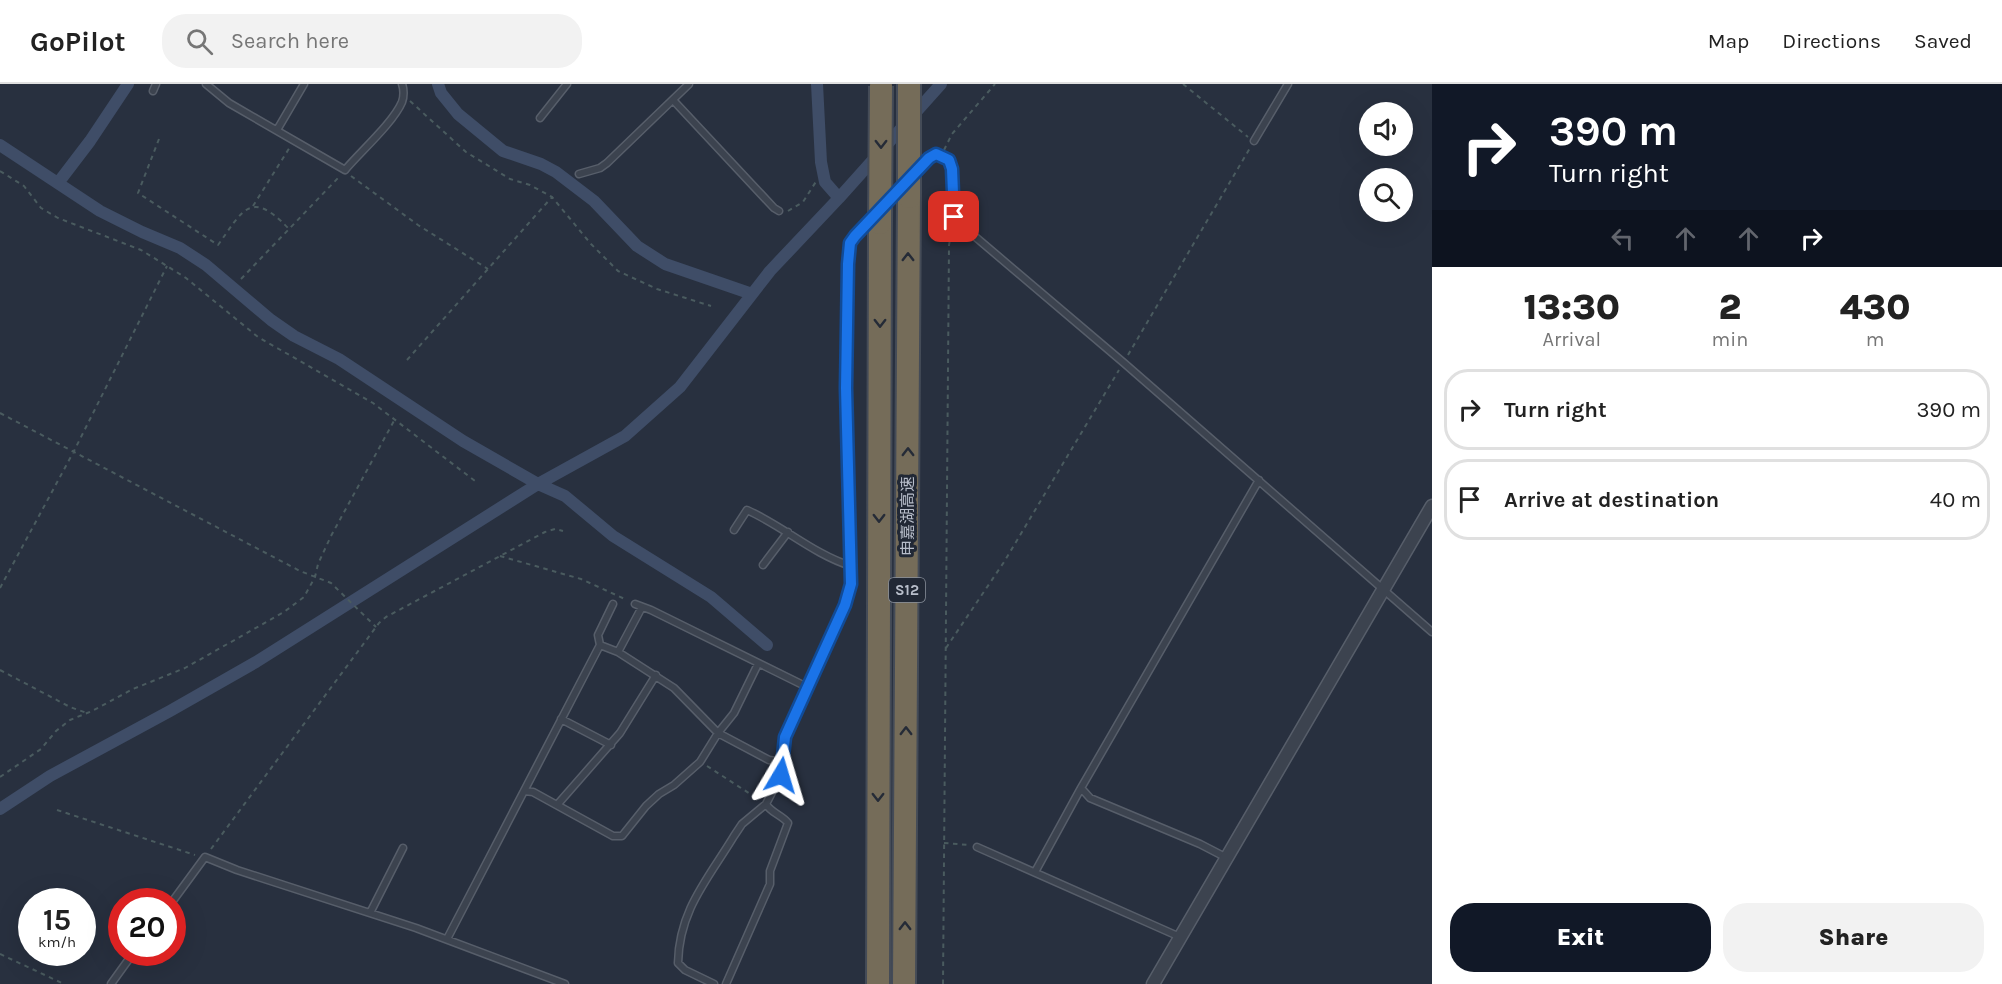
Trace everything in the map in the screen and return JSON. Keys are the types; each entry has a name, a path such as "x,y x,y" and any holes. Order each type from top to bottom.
{"highway":[{"name":"申嘉湖高速","path":"904,984 909,84"},
{"name":"申嘉湖高速","path":"878,984 881,85"}],"street":[{"path":"1153,984 1432,506"}],"lane":[{"path":"206,84 229,103 345,170 403,101 402,84"},
{"path":"278,130 304,84"},
{"path":"540,118 567,84"},
{"path":"579,174 600,168 607,163 689,84"},
{"path":"1254,141 1288,84"},
{"path":"673,100 779,212"},
{"path":"714,984 685,970 678,963 678,942 682,925 688,911 734,836 742,824 766,804 781,775 785,737 845,605 851,584 846,388 850,243 929,158 936,154 949,160 952,169 954,217 1432,632"},
{"path":"1035,872 1259,480"},
{"path":"734,530 747,510 819,552 851,566"},
{"path":"763,565 788,532"},
{"path":"447,939 600,645 598,635 613,604"},
{"path":"618,652 639,606 807,687"},
{"path":"600,645 618,652 674,688 718,733 769,760 783,762"},
{"path":"524,791 533,792 613,836 622,836 646,806 700,762 734,713 758,664"},
{"path":"557,805 611,745 656,675"},
{"path":"561,719 611,745"},
{"path":"1081,788 1090,798 1200,844 1227,858"},
{"path":"726,984 770,884 770,871 788,823 770,810 766,804"},
{"path":"977,847 1180,937"},
{"path":"370,914 403,848"},
{"path":"182,888 205,857 237,870 447,939 565,984"},
{"path":"111,984 124,966"}],"path":[{"path":"942,157 952,134 995,84"},
{"path":"945,649 1004,562 1254,141 1183,84"},
{"path":"403,95 466,152 510,178 530,185 552,197 618,271 657,290 711,306"},
{"path":"159,139 138,194 218,245 244,209 253,206 263,208 289,228"},
{"path":"253,206 294,140"},
{"path":"241,279 345,170 418,225 488,269"},
{"path":"0,171 24,186 42,208 58,218 141,250 168,266 258,337 373,403 475,481"},
{"path":"779,212 795,208 817,180"},
{"path":"407,360 552,197"},
{"path":"943,984 949,257 954,217"},
{"path":"0,588 74,451 168,266"},
{"path":"0,413 300,571 331,583 376,627"},
{"path":"0,777 41,749 56,731 70,720 133,689 185,668 284,612 304,597 332,536 395,419"},
{"path":"57,810 205,857 376,627 386,617 545,532 555,529 562,531"},
{"path":"499,556 581,579 639,606"},
{"path":"0,670 87,713"},
{"path":"700,762 766,804"},
{"path":"944,843 977,847"},
{"path":"0,954 64,984"}],"waterway":[{"path":"58,183 90,141 128,84"},
{"path":"438,84 441,93 458,114 503,151 541,164 556,172 594,201 637,246 665,264 752,294"},
{"path":"817,84 821,162 825,182 839,198"},
{"path":"0,809 50,776 256,662 538,484 625,436 680,387 770,271 941,84"},
{"path":"0,145 100,211 180,248 206,265 271,320 294,336 339,359 463,441 538,484 565,496 613,536 711,597 767,645"}],"route":[{"path":"781,775 785,737 850,592 846,388 850,243 929,158 936,154 949,160 952,169 954,217"}]}
